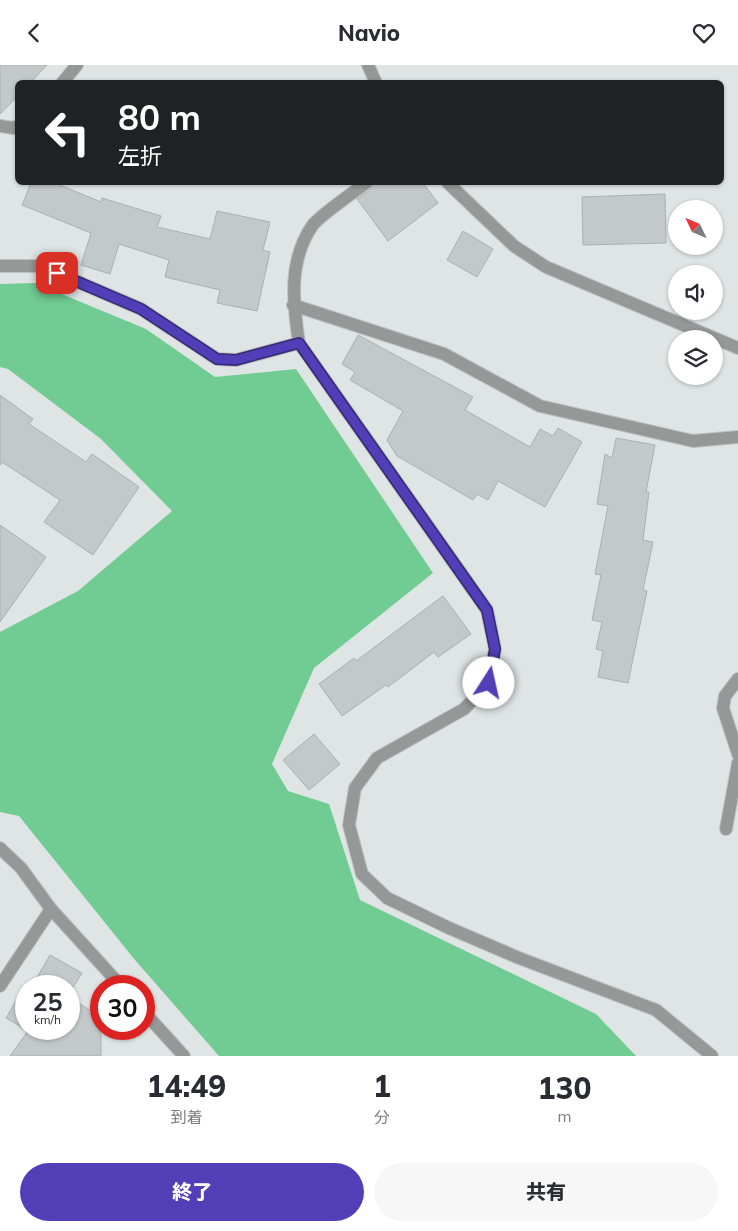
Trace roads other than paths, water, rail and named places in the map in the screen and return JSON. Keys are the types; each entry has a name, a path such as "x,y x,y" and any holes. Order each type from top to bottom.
{"street":[{"path":"64,80 77,65"},
{"path":"368,65 375,80"},
{"path":"0,126 15,127"},
{"path":"363,185 312,226 294,267 294,305 299,343 487,610 495,649 489,683 464,709 377,758 355,788 349,825 362,874 388,899 449,928 519,958 656,1009 712,1056"},
{"path":"450,185 514,246 546,267 738,348"},
{"path":"0,266 41,266 141,309 217,359 236,360 299,343"},
{"path":"294,305 444,354 540,407 693,441 738,437"},
{"path":"738,679 725,696 723,708 738,754"},
{"path":"726,829 738,763"},
{"path":"0,848 21,868 51,909 111,975"},
{"path":"0,986 51,909"},
{"path":"155,1023 184,1056"}]}
